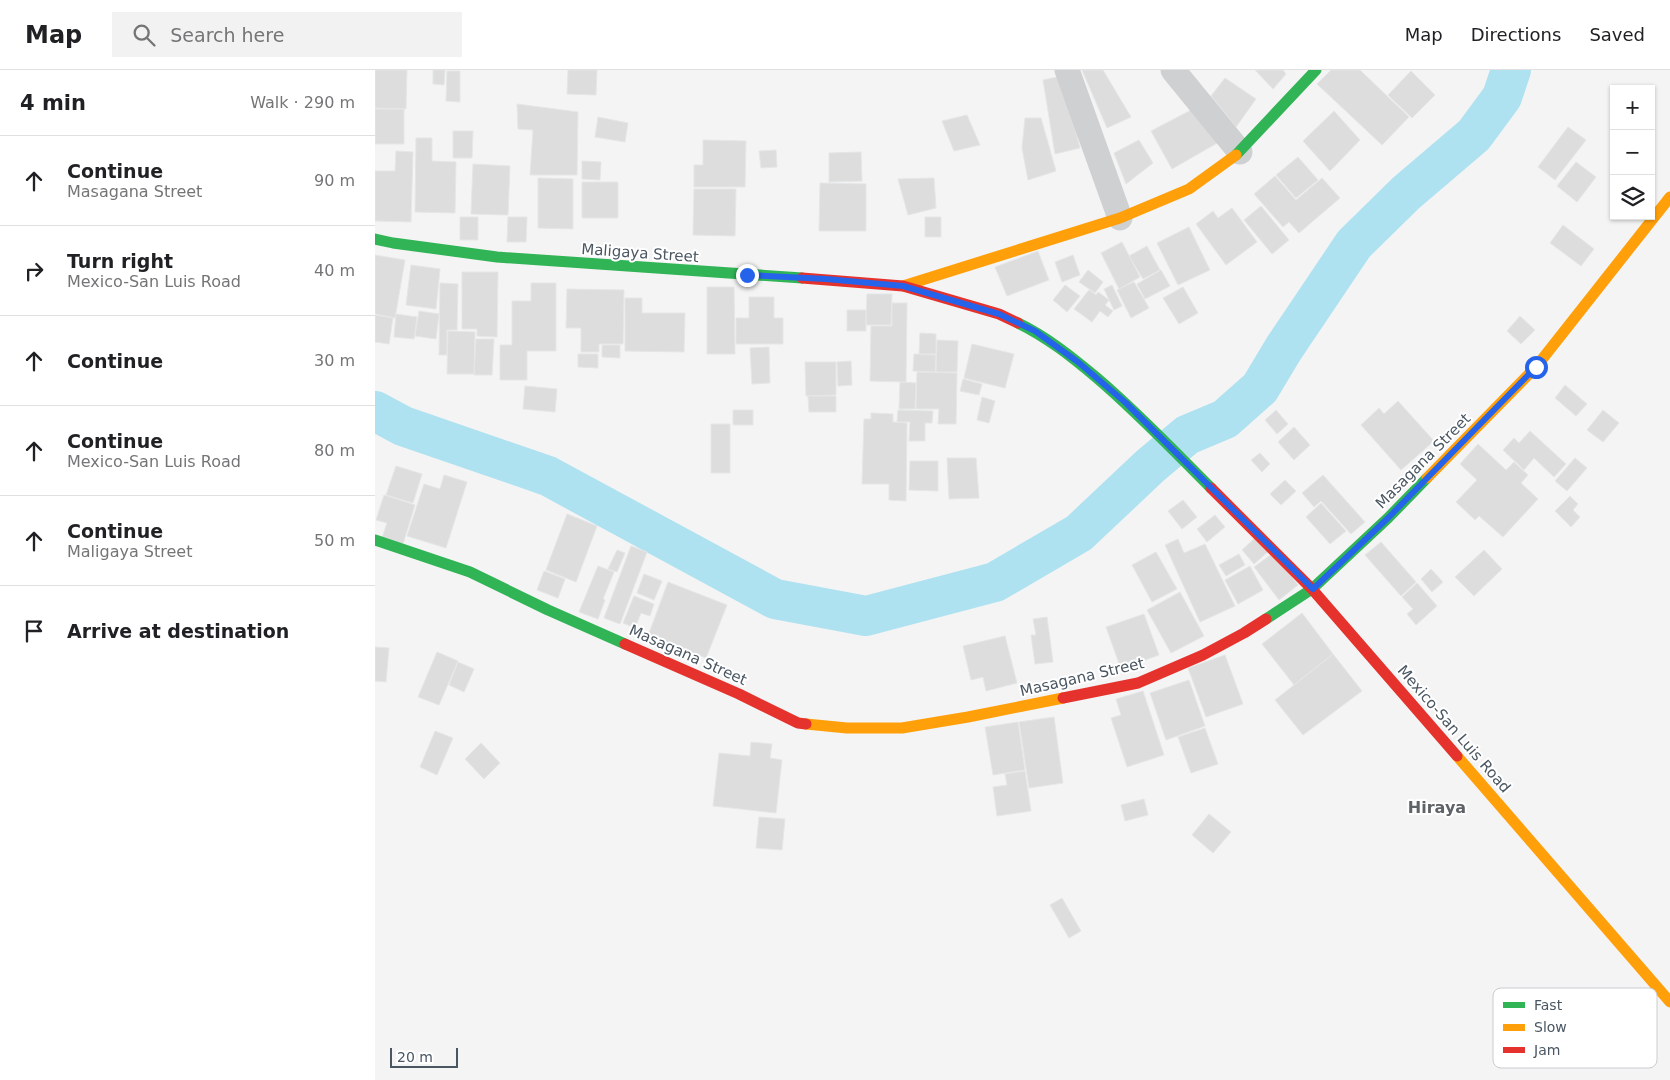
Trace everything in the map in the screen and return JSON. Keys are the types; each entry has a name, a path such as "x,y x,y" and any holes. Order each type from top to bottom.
{"main road":[{"path":"903,286 1120,218 1189,189 1240,152 1316,70"},
{"name":"Masagana Street","path":"375,540 470,572 548,610 739,694 797,723 847,728 902,728 968,717 1138,683 1203,655 1244,633 1313,589 1388,518 1536,367 1670,197"},
{"name":"Maligaya Street","path":"375,239 497,258 826,279 903,286"},
{"name":"Mexico-San Luis Road","path":"903,286 999,314 1035,331 1078,362 1126,403 1313,589 1670,1002"}],"street":[{"path":"1067,70 1120,218"},
{"path":"1173,70 1240,152"}],"building":[{"path":"375,70 407,70 406,109 375,108"},
{"path":"433,70 445,70 444,85 433,84"},
{"path":"568,70 597,70 596,95 567,94"},
{"path":"1082,70 1103,70 1131,117 1107,128"},
{"path":"1255,70 1283,70 1286,74 1273,89"},
{"path":"1331,70 1360,70 1409,117 1382,145 1317,84"},
{"path":"447,71 460,71 460,102 446,101"},
{"path":"1411,71 1435,95 1412,118 1388,95"},
{"path":"1062,76 1080,148 1055,154 1043,80"},
{"path":"1225,78 1256,99 1236,127 1211,96"},
{"path":"517,104 578,112 577,175 530,175 533,130 518,129"},
{"path":"375,109 404,109 404,144 375,144"},
{"path":"1193,109 1219,142 1172,169 1151,131"},
{"path":"1334,111 1360,140 1330,171 1303,141"},
{"path":"967,115 980,145 954,151 942,121"},
{"path":"598,117 628,123 625,142 595,137"},
{"path":"1025,118 1041,118 1056,171 1028,180 1022,148"},
{"path":"1568,127 1586,140 1555,180 1538,167"},
{"path":"453,131 473,131 472,158 453,158"},
{"path":"416,138 432,138 432,161 456,162 455,213 415,212"},
{"path":"703,140 746,141 745,187 694,187 694,165 703,165"},
{"path":"1139,140 1153,163 1126,184 1114,153"},
{"path":"776,150 777,167 761,168 759,151"},
{"path":"396,151 413,152 411,222 375,221 375,171 395,171"},
{"path":"861,152 862,181 829,182 829,153"},
{"path":"1298,157 1318,180 1296,198 1276,175"},
{"path":"582,161 601,162 600,180 582,179"},
{"path":"1576,162 1596,177 1577,202 1557,186"},
{"path":"473,164 510,166 508,215 471,214"},
{"path":"1275,176 1296,200 1322,178 1340,198 1299,233 1289,222 1283,227 1254,194"},
{"path":"538,178 573,179 573,229 538,228"},
{"path":"934,178 936,208 908,215 898,179"},
{"path":"582,182 618,182 618,218 582,218"},
{"path":"820,183 866,184 866,231 819,231"},
{"path":"694,189 736,189 735,236 693,235"},
{"path":"1261,206 1289,240 1272,254 1244,220"},
{"path":"1232,208 1257,242 1226,265 1196,224 1213,211 1218,218"},
{"path":"460,217 478,217 478,240 460,240"},
{"path":"508,217 527,217 526,242 507,242"},
{"path":"925,217 941,217 941,237 925,237"},
{"path":"1563,225 1594,249 1581,266 1550,243"},
{"path":"1189,227 1210,270 1178,285 1157,243"},
{"path":"1122,242 1140,277 1119,289 1101,253"},
{"path":"1147,246 1160,270 1143,279 1129,256"},
{"path":"1038,251 1049,280 1007,296 995,267"},
{"path":"375,255 405,260 395,318 375,314"},
{"path":"1073,255 1080,275 1062,282 1055,262"},
{"path":"411,265 440,269 436,309 406,305"},
{"path":"1088,270 1103,282 1095,293 1079,282"},
{"path":"1161,270 1170,286 1145,299 1137,284"},
{"path":"462,272 498,272 497,337 477,336 477,329 462,329"},
{"path":"1134,282 1149,308 1131,318 1117,290"},
{"path":"440,283 458,284 457,330 447,330 447,355 439,355"},
{"path":"531,283 556,283 556,351 527,351 527,380 500,380 500,345 512,345 512,301 531,301"},
{"path":"1065,285 1080,296 1067,312 1053,300"},
{"path":"1112,285 1122,306 1114,310 1104,289"},
{"path":"707,287 734,287 735,354 707,354"},
{"path":"1183,287 1198,313 1179,324 1163,298"},
{"path":"567,289 624,290 623,344 599,344 599,352 581,352 581,328 566,328"},
{"path":"1089,290 1096,295 1098,292 1109,300 1105,305 1113,311 1108,317 1100,311 1092,322 1074,309"},
{"path":"867,294 892,294 891,325 866,325"},
{"path":"749,297 774,297 774,318 783,318 783,344 736,344 736,318 749,318"},
{"path":"625,298 642,298 642,313 685,313 684,352 625,351"},
{"path":"892,303 907,303 906,382 870,381 871,326 892,326"},
{"path":"847,310 866,310 866,331 847,331"},
{"path":"419,311 439,314 436,339 415,336"},
{"path":"396,314 417,317 414,339 394,337"},
{"path":"375,315 393,318 389,344 375,342"},
{"path":"1520,316 1535,330 1521,344 1507,331"},
{"path":"448,331 475,332 474,374 447,374"},
{"path":"920,333 936,334 936,354 919,354"},
{"path":"476,339 494,339 492,375 474,375"},
{"path":"937,340 958,341 957,372 936,372"},
{"path":"972,344 1014,354 1005,388 964,378"},
{"path":"602,345 620,345 620,358 602,357"},
{"path":"769,347 770,383 752,384 750,348"},
{"path":"578,354 598,354 598,368 578,367"},
{"path":"914,354 936,355 935,372 913,371"},
{"path":"851,361 852,385 838,386 837,362"},
{"path":"805,362 836,362 836,395 806,396"},
{"path":"917,372 957,373 956,424 938,424 939,409 916,409"},
{"path":"963,379 982,384 979,395 960,391"},
{"path":"900,382 916,383 915,409 899,409"},
{"path":"1565,385 1587,404 1576,416 1555,398"},
{"path":"525,386 557,389 555,412 523,409"},
{"path":"808,396 836,396 836,412 809,412"},
{"path":"982,397 995,401 989,423 977,420"},
{"path":"1398,401 1434,441 1401,470 1361,425 1379,408 1384,414"},
{"path":"733,410 753,410 753,425 733,425"},
{"path":"898,410 933,411 932,423 925,423 925,441 909,441 910,422 897,422"},
{"path":"1276,410 1288,424 1277,434 1265,420"},
{"path":"1603,410 1619,423 1603,442 1587,430"},
{"path":"871,413 893,414 893,422 907,423 906,501 889,500 889,484 862,484 864,419 871,419"},
{"path":"711,424 730,424 730,473 711,473"},
{"path":"1294,427 1310,445 1294,460 1278,442"},
{"path":"1530,431 1566,464 1554,477 1534,458 1524,470 1503,450 1514,438 1519,443"},
{"path":"1478,444 1506,470 1514,462 1528,475 1521,483 1538,499 1503,537 1479,516 1475,520 1456,502 1477,480 1460,464"},
{"path":"1260,453 1270,464 1262,472 1251,460"},
{"path":"947,458 976,458 979,498 949,499"},
{"path":"1575,458 1587,468 1567,491 1555,481"},
{"path":"910,461 938,461 938,491 909,490"},
{"path":"396,466 422,474 413,503 386,495"},
{"path":"444,475 467,482 446,548 407,536 424,484 440,489"},
{"path":"1323,475 1365,522 1351,534 1321,501 1314,507 1302,493"},
{"path":"1285,480 1296,491 1281,505 1270,494"},
{"path":"384,495 415,505 403,544 382,538 387,523 376,520"},
{"path":"1570,496 1578,504 1573,510 1580,517 1571,527 1555,511"},
{"path":"1183,500 1197,517 1182,529 1168,511"},
{"path":"1321,503 1346,531 1330,544 1306,517"},
{"path":"567,514 597,526 576,582 546,570"},
{"path":"1215,515 1225,527 1207,542 1197,529"},
{"path":"1256,537 1269,551 1254,564 1242,550"},
{"path":"1178,539 1184,553 1205,544 1235,606 1200,622 1165,545"},
{"path":"1381,542 1416,582 1401,596 1365,555"},
{"path":"631,546 647,552 620,624 604,618"},
{"path":"617,550 625,553 617,572 608,569"},
{"path":"1484,550 1502,569 1474,596 1455,577"},
{"path":"1156,552 1177,589 1152,602 1132,565"},
{"path":"1273,553 1298,585 1279,600 1254,567"},
{"path":"1239,554 1245,565 1226,576 1219,565"},
{"path":"598,566 614,572 603,599 605,600 598,619 579,612"},
{"path":"1250,566 1263,590 1238,604 1225,580"},
{"path":"1431,569 1443,582 1432,592 1421,579"},
{"path":"544,571 565,579 558,598 537,590"},
{"path":"644,574 662,581 654,600 637,593"},
{"path":"668,582 727,605 706,658 648,636"},
{"path":"1417,583 1437,606 1416,625 1407,614 1413,609 1402,597"},
{"path":"1180,592 1204,636 1171,653 1147,610"},
{"path":"634,596 654,604 650,616 641,613 635,628 623,623"},
{"path":"1302,613 1333,654 1294,685 1262,644"},
{"path":"1144,614 1159,655 1121,669 1106,627"},
{"path":"1047,617 1053,662 1035,664 1031,635 1036,635 1033,619"},
{"path":"1005,636 1017,683 986,691 983,677 971,680 963,646"},
{"path":"375,647 389,648 386,682 375,681"},
{"path":"437,652 458,661 439,705 418,697"},
{"path":"1333,654 1362,691 1303,735 1275,700"},
{"path":"1225,655 1243,704 1206,717 1188,668"},
{"path":"458,662 474,669 464,692 449,685"},
{"path":"1189,680 1205,726 1166,740 1150,693"},
{"path":"1143,691 1164,755 1127,767 1111,718 1121,715 1116,699"},
{"path":"1054,717 1063,783 1029,788 1019,722"},
{"path":"1018,722 1025,770 993,775 985,727"},
{"path":"1205,728 1218,764 1191,773 1178,737"},
{"path":"435,731 453,738 437,775 420,767"},
{"path":"751,742 772,744 770,758 782,760 776,813 713,806 719,753 750,756"},
{"path":"481,743 500,763 484,779 465,759"},
{"path":"1025,771 1031,811 997,816 993,787 1007,785 1005,774"},
{"path":"1144,799 1148,815 1125,821 1121,805"},
{"path":"1209,814 1231,832 1213,853 1192,835"},
{"path":"759,817 785,819 782,850 756,848"},
{"path":"1062,898 1081,931 1069,938 1050,905"}],"waterway":[{"path":"375,411 403,426 548,476 775,599 866,616 995,582 1079,533 1150,466 1187,435 1225,419 1260,388 1284,348 1354,244 1406,193 1474,135 1502,97 1511,70"}],"traffic: fast":[{"path":"1236,155 1316,70"},
{"path":"375,239 497,257 802,278"},
{"path":"1018,323 1059,348 1097,378 1141,418 1211,488"},
{"path":"1266,619 1312,589 1388,518 1427,478"},
{"path":"375,540 470,572 548,610 625,644"}],"traffic: slow":[{"path":"903,286 1120,218 1189,189 1236,155"},
{"path":"1427,478 1536,367 1670,197"},
{"path":"806,724 847,728 902,728 1063,698"},
{"path":"1457,756 1670,1002"}],"traffic: jam":[{"path":"802,278 903,286 999,314 1018,323"},
{"path":"1211,488 1312,589 1457,756"},
{"path":"1063,698 1138,683 1203,655 1266,619"},
{"path":"625,644 739,694 798,723 806,724"}],"district":[{"name":"Hiraya","path":"1437,807"}],"route":[{"path":"747,275 826,279 903,286 999,314 1035,331 1078,362 1126,403 1313,589 1388,518 1536,367"}]}
